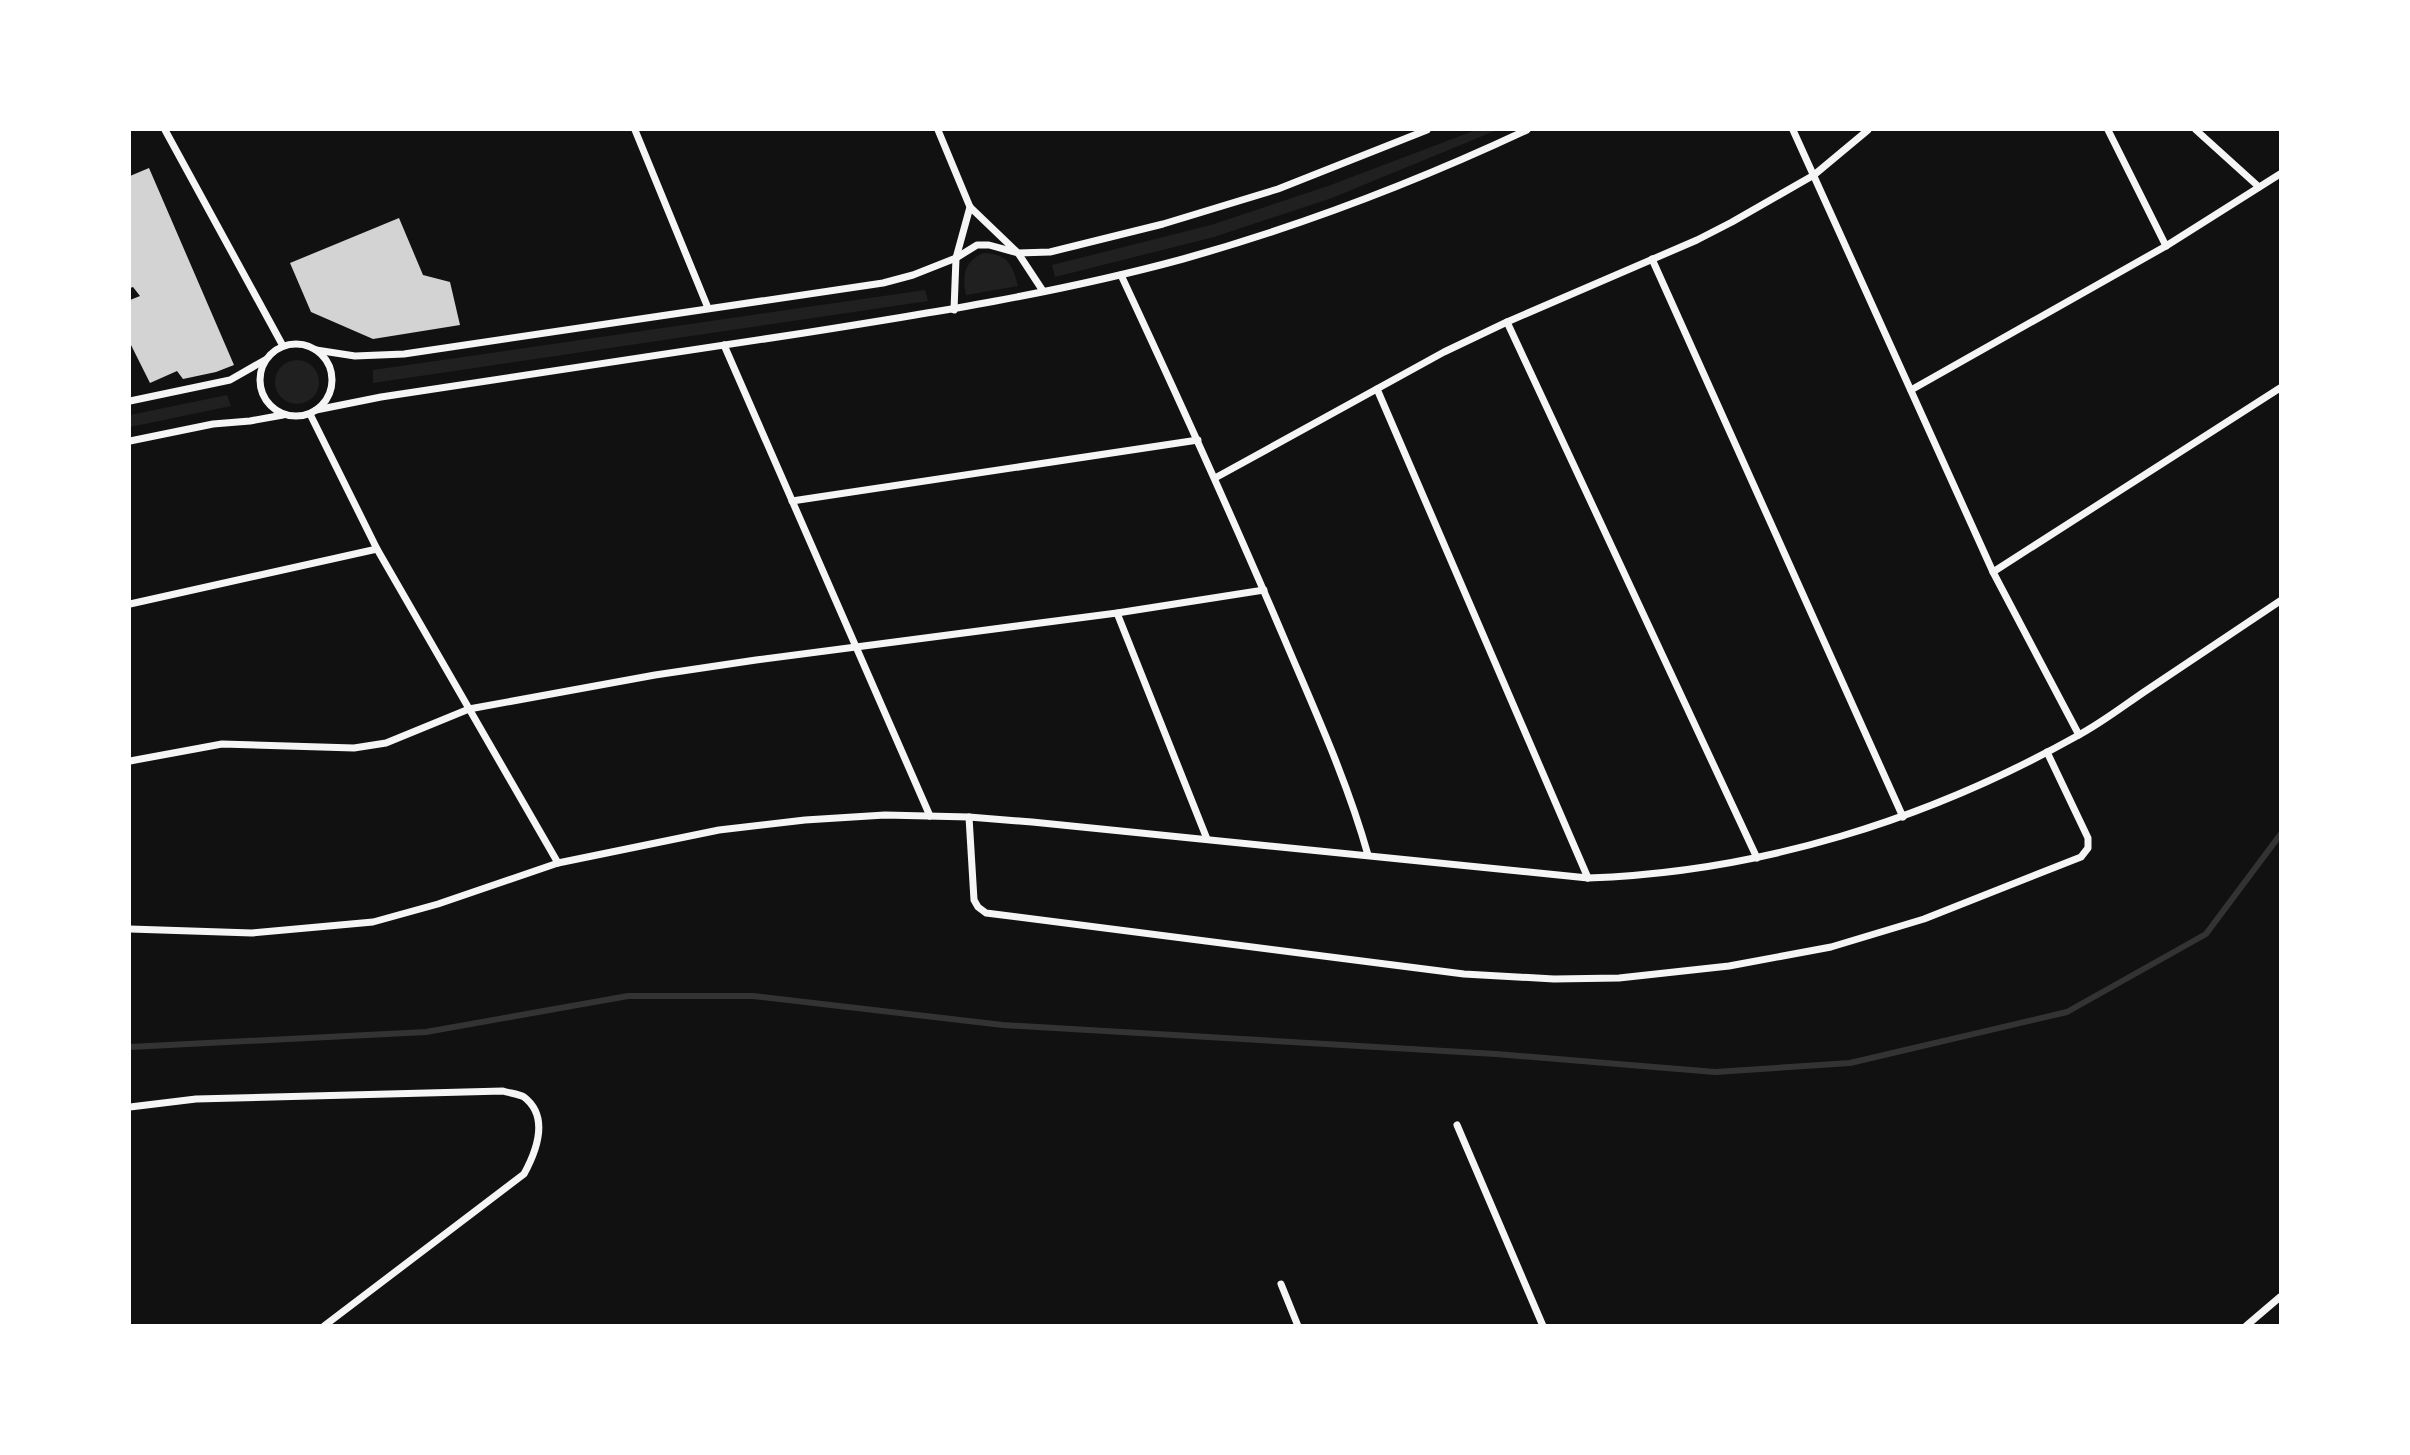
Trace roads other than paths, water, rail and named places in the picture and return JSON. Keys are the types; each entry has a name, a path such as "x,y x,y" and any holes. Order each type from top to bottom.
{"street":[{"path":"165,130 283,346"},
{"path":"635,130 708,308"},
{"path":"938,130 970,207 1018,253 1043,291"},
{"path":"130,401 230,380 283,346 294,344 355,356 379,356 883,283 913,275 956,258 977,245 1018,253 1050,252 1219,207 1278,188 1427,130"},
{"path":"130,441 213,424 283,415 301,416 381,397 954,310 1121,275 1318,216 1440,169 1527,130"},
{"path":"1793,130 1993,572 2079,735"},
{"path":"1215,478 1377,389 1507,322 1732,222 1814,175 1868,130"},
{"path":"2108,130 2166,246"},
{"path":"2196,130 2259,187"},
{"path":"1911,390 2166,246 2280,174"},
{"path":"954,310 956,258 970,207"},
{"path":"1652,259 1903,817"},
{"path":"1121,275 1215,478 1339,766 1368,855"},
{"path":"1507,322 1757,858"},
{"path":"724,345 930,816"},
{"path":"313,412 326,400 332,387 332,373 326,359 316,349"},
{"path":"265,360 260,372 264,398 272,408 283,415"},
{"path":"1993,572 2280,388"},
{"path":"1377,389 1588,878"},
{"path":"313,412 377,549 558,863"},
{"path":"792,501 1198,440"},
{"path":"130,604 377,549"},
{"path":"130,761 222,744 354,748 376,746 469,709 655,675 1264,590"},
{"path":"130,929 252,933 373,922 438,904 558,863 719,830 804,820 886,815 969,817 1588,878 1637,876 1757,858 1827,841 1903,817 2000,776 2079,735 2280,601"},
{"path":"1116,612 1207,839"},
{"path":"969,817 974,900 986,913 1464,974 1554,979 1619,978 1730,966 1831,947 1924,919 2081,858 2088,848 2088,838 2047,752"},
{"path":"130,1107 196,1099 503,1091 523,1097 535,1112 539,1134 536,1152 524,1174 324,1325"},
{"path":"1457,1125 1543,1325"},
{"path":"1281,1284 1298,1325"},
{"path":"2246,1325 2280,1297"}],"waterway":[{"path":"130,1047 426,1032 628,996 753,996 1003,1025 1496,1054 1715,1072 1850,1063 2067,1012 2206,934 2280,835"}]}
